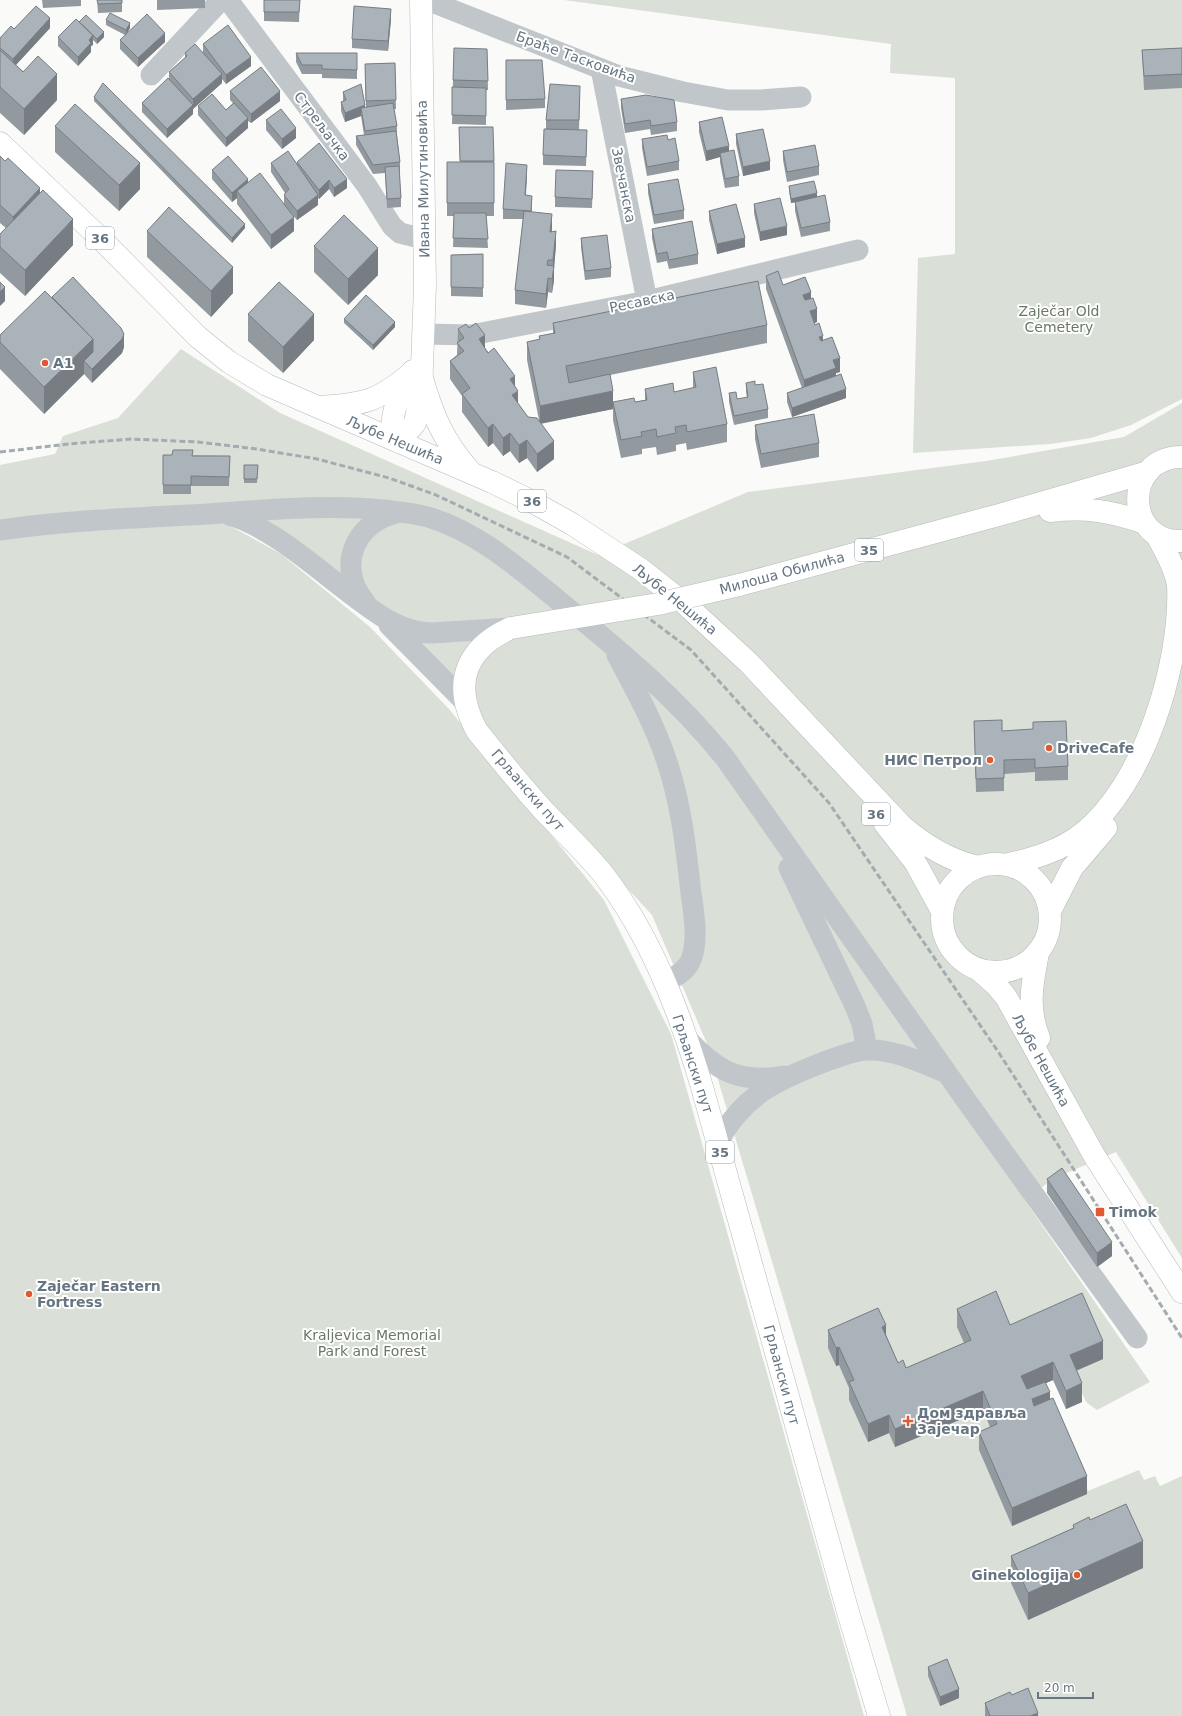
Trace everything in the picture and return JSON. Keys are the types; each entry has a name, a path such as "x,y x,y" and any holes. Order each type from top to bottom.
{"main road":[{"name":"Ивана Милутиновића","path":"396,440 392,422 394,411 399,395 419,369 423,334 424,239 421,0"},
{"name":"Љубе Нешића","path":"0,143 99,237 198,336 246,373 267,385 473,474 554,513 639,568 711,626 749,663 802,721"},
{"path":"319,407 364,402 381,396 419,369 428,398 445,439 453,452 473,474"},
{"name":"35","path":"1181,457 1159,462 1148,472 1140,484 1138,497 1139,511 1151,529 1167,539 1182,541"},
{"name":"Милоша Обилића","path":"658,604 739,585 999,515 1148,472"},
{"name":"Милоша Обилића","path":"999,515 1065,509 1093,509 1127,517 1151,529"},
{"path":"1005,865 1045,854 1082,834 1100,818 1114,801 1139,765 1156,735 1175,675 1180,648 1182,621 1178,584 1168,556 1151,529"},
{"name":"Грљански пут","path":"658,604 511,628 485,642 472,659 465,678 465,702 469,717 477,731 544,811 595,865 612,886 638,927 665,984 687,1039 718,1142 848,1612 879,1716"},
{"path":"1050,911 1066,877 1078,859 1114,820 1143,781 1169,732 1182,697"},
{"name":"36","path":"802,721 902,826 914,836 945,856 960,863 978,867"},
{"name":"36","path":"802,721 916,862 942,911 944,931 952,948 965,962 978,969 1000,972 1014,969 1027,962 1038,953 1045,942 1049,930 1050,911 1046,896 1037,882 1025,872 1005,865 994,864 978,867 955,882 946,898 942,911"},
{"name":"Љубе Нешића","path":"1038,953 1030,1005 1034,1025 1096,1157"},
{"name":"Љубе Нешића","path":"978,969 997,986 1006,997 1096,1157 1182,1292"}],"street":[{"path":"151,75 221,0"},
{"name":"Стрељачка","path":"228,0 367,186 392,226 400,233 424,239"},
{"name":"Браће Тасковића","path":"427,0 619,76 683,92 728,100 800,98"},
{"name":"Звечанска","path":"601,69 647,301"},
{"name":"Ресавска","path":"423,334 471,335 647,301 858,250"},
{"path":"0,530 111,519 341,508 401,512 439,521 476,539 528,576 612,645 703,731 725,758 764,816 1137,1338"},
{"path":"401,512 386,515 372,523 360,535 352,554 352,572 355,587 375,612 404,638 445,683 465,702"},
{"path":"220,513 253,524 375,612 400,627 421,632 511,628"},
{"path":"612,645 659,740 666,760 683,828 693,905 693,954 684,970 665,984"},
{"path":"764,816 855,1006 862,1024 867,1050"},
{"path":"687,1039 711,1064 732,1074 759,1079 788,1076"},
{"path":"718,1142 725,1128 739,1110 767,1088 788,1076 842,1056 867,1050 903,1056 947,1073"}],"green space":[{"name":"Zaječar Old Cemetery","path":"564,0 1182,0 1182,399 1131,425 1091,438 1050,444 913,453 918,258 955,254 955,78 890,73 891,44"},
{"name":"Kraljevica Memorial Park and Forest","path":"181,349 280,413 598,555 748,492 986,461 1124,437 1182,403 1182,1258 1116,1152 1057,1177 1024,1199 1150,1382 1097,1410 1086,1402 1051,1322 1023,1335 1088,1491 1139,1470 1144,1480 1155,1476 1160,1486 1182,1476 1182,1716 907,1716 708,1046 652,915 332,569 225,523 281,554 370,627 449,709 604,900 671,1034 864,1716 0,1716 0,465 55,454 63,436 118,418"}],"building":[{"path":"97,0 122,0 122,3 98,4"},
{"path":"264,0 300,0 299,12 264,12"},
{"path":"36,6 50,18 13,59 0,48 0,38 11,26 14,29"},
{"path":"354,6 391,9 388,41 352,39"},
{"path":"110,13 130,23 126,30 106,20"},
{"path":"147,14 165,33 138,58 120,40"},
{"path":"86,15 104,32 97,39 79,22"},
{"path":"76,19 93,35 89,40 91,43 78,57 58,37"},
{"path":"228,25 251,57 226,75 203,44"},
{"path":"195,44 222,74 193,99 169,72 187,56 185,53"},
{"path":"454,48 487,49 488,81 453,80"},
{"path":"1182,48 1182,74 1144,76 1142,50"},
{"path":"0,50 23,72 38,56 57,74 24,109 0,87"},
{"path":"296,53 357,53 357,70 322,69 322,65 302,65"},
{"path":"506,60 542,60 545,99 506,100"},
{"path":"395,63 396,100 366,101 365,64"},
{"path":"261,67 280,91 251,114 230,91"},
{"path":"168,78 193,105 167,129 142,103"},
{"path":"103,83 245,224 232,238 94,97"},
{"path":"361,84 365,105 345,113 341,102 346,100 343,92"},
{"path":"550,84 580,86 579,120 546,120"},
{"path":"452,87 486,88 486,116 452,115"},
{"path":"212,94 226,110 234,103 248,118 226,138 198,106"},
{"path":"646,95 674,100 677,122 651,126 650,120 625,124 621,99"},
{"path":"393,103 397,126 365,131 361,108"},
{"path":"75,104 140,163 119,185 55,126"},
{"path":"281,109 296,128 282,139 266,120"},
{"path":"722,117 729,146 706,151 699,122"},
{"path":"459,127 493,127 494,161 460,161"},
{"path":"544,129 587,130 586,157 543,155"},
{"path":"763,129 770,161 743,167 736,134"},
{"path":"396,131 400,162 373,165 356,136"},
{"path":"667,135 668,140 675,138 679,161 647,167 642,139"},
{"path":"319,143 347,179 334,188 329,180 319,190 297,162"},
{"path":"815,145 819,166 787,172 783,151"},
{"path":"734,150 739,176 725,179 720,153"},
{"path":"288,151 318,195 297,211 284,195 289,189 271,163"},
{"path":"0,156 5,161 8,158 40,188 13,217 0,205"},
{"path":"228,156 248,179 232,193 212,170"},
{"path":"447,162 494,162 494,203 447,203"},
{"path":"506,163 527,165 525,195 532,196 531,211 503,209"},
{"path":"399,166 401,198 387,199 385,167"},
{"path":"556,170 593,171 592,199 555,197"},
{"path":"260,173 294,217 271,235 237,191"},
{"path":"678,179 684,210 654,215 648,184"},
{"path":"814,181 817,193 791,199 789,186"},
{"path":"43,190 73,219 25,270 0,247 0,234"},
{"path":"825,195 830,222 801,228 795,202"},
{"path":"780,198 787,226 760,232 754,204"},
{"path":"736,204 745,238 717,244 709,211"},
{"path":"169,207 233,267 211,291 147,231"},
{"path":"524,211 552,214 550,232 556,231 553,260 548,260 547,265 554,266 552,279 548,278 546,294 515,290"},
{"path":"454,213 486,213 488,239 453,238"},
{"path":"344,215 378,248 348,279 314,246"},
{"path":"692,221 698,254 669,260 667,252 657,254 652,229"},
{"path":"607,235 611,268 585,271 581,238"},
{"path":"483,254 483,288 451,287 451,255"},
{"path":"778,271 783,285 805,277 811,292 803,295 805,300 813,298 817,309 810,311 815,325 819,323 823,336 819,337 821,341 832,337 840,358 833,360 836,368 804,380 766,276"},
{"path":"73,277 121,328 124,334 122,339 92,369 84,361 93,352 93,339 52,297"},
{"path":"758,281 767,325 566,366 569,383 610,374 613,391 540,406 527,342 540,339 539,336 555,333 553,323"},
{"path":"0,282 5,287 0,292"},
{"path":"279,282 314,314 283,347 248,314"},
{"path":"45,291 93,339 44,387 0,342 0,335"},
{"path":"366,295 395,322 373,345 344,319"},
{"path":"476,323 485,335 479,339 488,353 494,348 515,376 510,379 518,391 512,395 528,417 537,418 554,441 537,454 527,440 519,445 510,433 503,438 493,424 488,428 462,394 470,388 450,361 464,351 457,343 464,338 458,329 466,324 469,328"},
{"path":"716,367 727,424 687,432 686,425 675,427 676,433 657,437 656,429 641,432 642,436 621,440 613,402 634,398 635,402 647,400 645,389 673,383 674,392 696,387 693,372"},
{"path":"841,374 846,389 792,408 787,393"},
{"path":"755,381 755,385 763,384 768,409 734,416 729,393 736,392 737,399 748,397 746,383"},
{"path":"814,414 819,443 761,454 755,425"},
{"path":"173,450 193,450 192,456 230,456 229,477 191,476 191,485 163,485 163,455 172,455"},
{"path":"244,465 258,465 257,479 244,479"},
{"path":"1002,720 1002,731 1033,729 1033,722 1066,721 1068,766 1035,768 1035,759 1004,760 1004,778 976,779 974,721"},
{"path":"1062,1168 1112,1242 1097,1253 1047,1179"},
{"name":"Дом здравља Зајечар","path":"996,1291 1010,1325 1082,1293 1103,1341 1070,1355 1082,1383 1066,1391 1053,1362 1021,1376 1027,1389 1045,1382 1050,1392 1032,1399 1034,1406 1053,1398 1087,1476 1012,1508 979,1432 997,1424 983,1391 895,1429 889,1415 868,1424 849,1382 854,1380 839,1347 836,1348 828,1330 878,1308 886,1325 882,1327 898,1363 903,1360 906,1368 971,1340 957,1309"},
{"path":"1126,1504 1143,1541 1028,1593 1011,1556 1074,1528 1073,1525 1089,1517 1090,1520"},
{"path":"947,1659 959,1689 940,1697 928,1667"},
{"path":"1028,1688 1038,1713 1030,1716 990,1716 985,1703 1010,1692 1012,1695"}],"railway":[{"path":"0,452 68,444 131,439 198,442 257,449 317,459 389,478 436,495 567,557 691,650 829,803 999,1053 1182,1338"}],"place":[{"name":"A1","path":"45,363"},
{"name":"DriveCafe","path":"1049,748"},
{"name":"НИС Петрол","path":"990,760"},
{"name":"Timok","path":"1100,1212"},
{"name":"Zaječar Eastern Fortress","path":"29,1294"},
{"name":"Дом здравља Зајечар","path":"908,1421"},
{"name":"Ginekologija","path":"1077,1575"}]}
